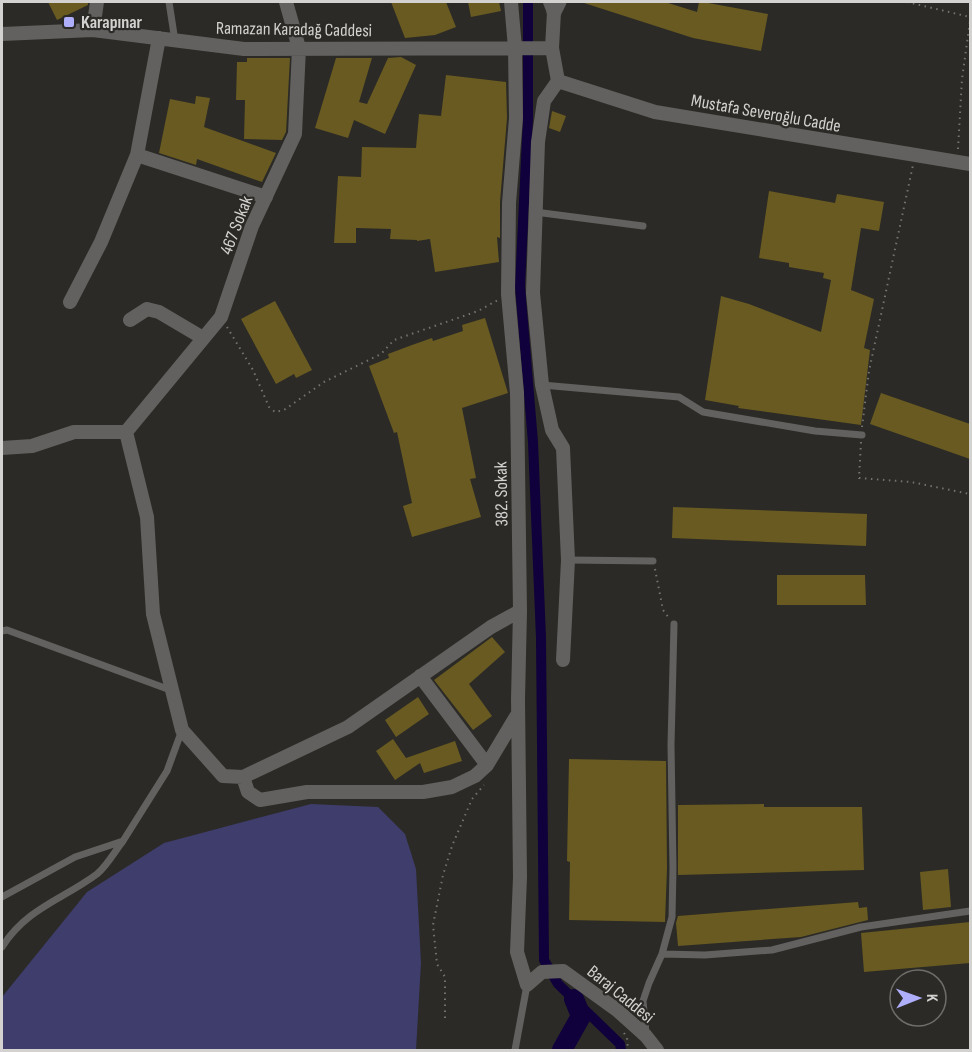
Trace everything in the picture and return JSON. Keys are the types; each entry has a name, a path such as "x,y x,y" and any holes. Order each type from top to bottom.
{"street":[{"path":"93,30 97,2"},
{"name":"467 Sokak","path":"126,432 221,317 252,226 295,134 299,48 286,2"},
{"name":"382. Sokak","path":"511,2 515,48 516,118 509,203 508,294 517,393 520,611 518,713 520,877 517,952 527,985"},
{"path":"554,5 545,48 558,81 543,100 538,142 533,293 542,385 552,430 563,448 568,560 563,660"},
{"name":"Ramazan Karadağ Caddesi","path":"2,34 93,30 244,49 545,48"},
{"path":"70,302 101,242 137,155 159,38"},
{"name":"Mustafa Severoğlu Cadde","path":"558,81 582,91 655,112 964,163"},
{"path":"137,155 266,197"},
{"path":"130,320 147,309 159,312 203,338"},
{"path":"2,448 32,446 75,432 126,432 147,517 153,614 182,730 223,776 243,777 348,727 491,627 520,611"},
{"path":"420,676 487,765"},
{"path":"243,777 248,792 260,800 307,792 423,792 452,787 475,776 487,765 518,713"},
{"name":"Baraj Caddesi","path":"527,985 542,972 561,971 617,1010 646,1036 657,1050"}],"lane":[{"path":"169,2 175,41"},
{"path":"535,212 643,226"},
{"path":"542,385 679,397 703,412 815,431 862,435"},
{"path":"568,560 653,561"},
{"path":"646,1036 643,1001 662,954 672,917 671,745 674,624"},
{"path":"2,631 7,630 173,691"},
{"path":"2,947 12,931 38,909 99,873 123,841 167,771 182,730"},
{"path":"2,897 75,857 123,841"},
{"path":"662,954 705,955 772,950 861,927 970,911"},
{"path":"515,1050 527,985"}],"path":[{"path":"907,2 970,19 962,79 964,163"},
{"path":"915,156 869,371 859,478 911,482 970,494"},
{"path":"221,317 253,370 269,407 275,412 284,410 324,382 381,354 394,340 478,311 508,294"},
{"path":"653,561 663,610 674,624"},
{"path":"445,1018 445,977 437,964 433,925 443,875 452,846 472,799 487,778 487,765"}],"shaded area":[{"path":"311,804 378,807 405,834 416,869 421,963 416,1050 2,1050 2,997 87,892 164,843"}],"building":[{"path":"48,2 88,2 88,5 57,20"},
{"path":"391,2 446,2 456,27 435,35 405,38"},
{"path":"468,2 499,2 501,11 471,17"},
{"path":"585,2 665,2 697,12 699,2 703,2 768,14 761,51 693,38"},
{"path":"401,57 416,65 385,134 354,120 348,138 315,128 336,58 372,58 359,102 367,104 388,58"},
{"path":"247,58 290,58 286,132 282,140 244,139 245,100 236,100 237,62 247,62"},
{"path":"446,75 506,82 507,118 500,202 500,238 497,237 499,262 435,272 430,239 417,241 390,239 391,229 356,228 356,243 334,243 338,176 361,177 362,147 416,148 419,114 441,116"},
{"path":"196,96 210,98 204,127 276,153 262,182 197,159 196,165 159,153 170,99 195,104"},
{"path":"552,111 566,116 560,132 549,128"},
{"path":"769,191 835,203 837,194 884,202 879,231 861,228 851,290 874,299 864,348 870,350 861,425 738,408 739,406 705,400 721,296 749,304 821,332 831,280 823,278 824,273 789,267 789,263 759,258"},
{"path":"275,301 312,370 296,378 294,374 276,384 241,319"},
{"path":"485,318 508,393 462,408 476,478 470,479 481,517 412,537 403,506 412,503 397,432 394,433 369,366 389,358 388,354 432,338 433,341 463,331 462,325"},
{"path":"881,393 970,424 970,459 870,424"},
{"path":"673,507 867,514 866,546 672,538"},
{"path":"777,575 865,575 866,605 777,605"},
{"path":"492,637 505,652 469,684 492,716 473,730 434,680"},
{"path":"418,697 429,714 396,737 385,720"},
{"path":"393,739 406,758 455,741 462,761 424,773 420,763 395,780 376,751"},
{"path":"569,759 666,761 665,922 569,920 570,862 567,861"},
{"path":"764,804 764,807 862,807 864,870 678,875 678,805"},
{"path":"948,869 951,907 923,910 920,872"},
{"path":"858,902 859,908 867,907 868,920 801,937 678,946 676,923 678,916"},
{"path":"970,922 970,963 888,968 888,970 864,972 861,933"}],"waterway":[{"path":"528,2 528,118 520,286 533,442 541,638 544,960 558,984 620,1044 621,1050"},
{"path":"562,1050 581,1016 574,999"}],"place":[{"name":"Karapınar","path":"69,22"}]}
